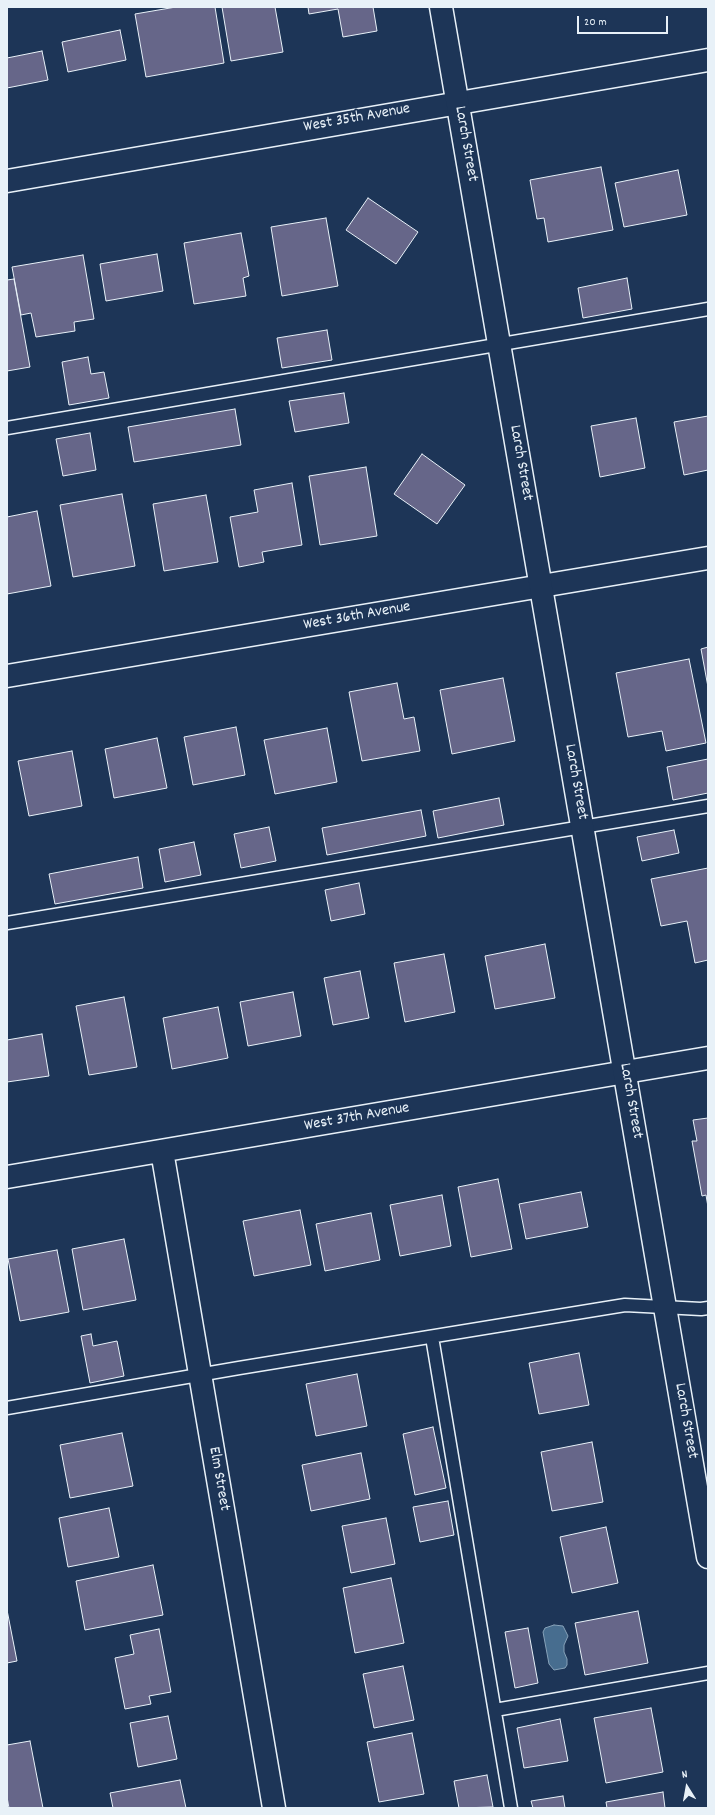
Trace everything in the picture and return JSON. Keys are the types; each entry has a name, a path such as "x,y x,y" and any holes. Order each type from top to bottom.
{"street":[{"name":"Larch Street","path":"442,7 708,1557"},
{"name":"West 35th Avenue","path":"7,181 708,60"},
{"name":"West 36th Avenue","path":"7,676 708,558"},
{"name":"West 37th Avenue","path":"7,1178 708,1058"},
{"name":"Elm Street","path":"162,1151 274,1808"}],"lane":[{"path":"7,428 708,309"},
{"path":"7,924 708,806"},
{"path":"7,1408 200,1374 625,1305 665,1308 708,1308"},
{"path":"432,1336 511,1808"},
{"path":"494,1710 708,1673"}],"water":[{"path":"554,1625 563,1626 568,1636 564,1645 567,1665 565,1668 554,1670 549,1664 543,1632 545,1628"}],"building":[{"path":"176,7 215,7 224,63 146,77 135,14"},
{"path":"222,7 275,7 283,52 231,61"},
{"path":"308,7 373,7 377,31 343,37 338,9 309,14"},
{"path":"120,30 126,60 68,72 62,42"},
{"path":"42,51 48,80 7,88 7,58"},
{"path":"601,167 613,230 548,242 544,218 537,219 530,180"},
{"path":"678,170 687,215 624,227 615,183"},
{"path":"368,198 418,232 396,264 346,230"},
{"path":"326,218 338,286 282,296 271,227"},
{"path":"241,233 249,276 243,278 246,296 194,304 184,243"},
{"path":"157,254 163,291 106,301 100,264"},
{"path":"83,255 94,319 74,322 75,331 36,337 31,313 21,315 12,267"},
{"path":"627,278 632,309 583,318 578,288"},
{"path":"14,279 30,367 7,371 7,280"},
{"path":"327,330 332,360 282,368 277,338"},
{"path":"88,357 91,374 104,372 109,398 69,405 62,362"},
{"path":"344,393 349,423 295,432 289,401"},
{"path":"235,409 241,445 134,462 128,427"},
{"path":"708,416 708,470 684,475 674,422"},
{"path":"636,418 645,468 600,477 591,426"},
{"path":"90,433 96,470 63,476 56,439"},
{"path":"422,454 465,485 437,524 394,494"},
{"path":"366,467 377,536 320,545 309,476"},
{"path":"292,483 302,545 262,552 264,562 239,567 230,517 258,512 254,490"},
{"path":"122,494 135,566 73,577 60,505"},
{"path":"206,495 218,562 164,571 153,504"},
{"path":"37,511 51,586 7,594 7,517"},
{"path":"708,647 708,687 701,649"},
{"path":"689,659 706,743 666,751 662,731 628,737 616,673"},
{"path":"503,678 515,741 452,754 440,690"},
{"path":"397,683 404,719 414,717 420,751 362,761 349,692"},
{"path":"236,727 245,775 193,785 184,737"},
{"path":"327,728 337,782 275,794 264,740"},
{"path":"157,738 167,788 114,798 105,749"},
{"path":"72,751 82,806 29,816 18,761"},
{"path":"708,759 708,793 673,800 667,767"},
{"path":"499,798 504,825 438,838 433,811"},
{"path":"421,810 426,836 327,855 322,828"},
{"path":"269,827 276,861 241,868 234,834"},
{"path":"674,830 679,853 642,861 637,837"},
{"path":"194,842 201,875 165,882 159,849"},
{"path":"138,857 143,888 55,904 49,874"},
{"path":"708,868 708,960 695,963 687,921 661,926 651,879"},
{"path":"359,883 365,914 331,921 325,890"},
{"path":"545,944 555,998 495,1009 485,956"},
{"path":"444,954 455,1012 405,1022 394,963"},
{"path":"360,971 369,1018 333,1025 324,978"},
{"path":"293,992 301,1036 248,1046 240,1002"},
{"path":"124,997 137,1067 89,1075 76,1006"},
{"path":"218,1007 228,1058 172,1069 163,1018"},
{"path":"42,1034 49,1076 7,1082 7,1040"},
{"path":"708,1118 708,1207 706,1195 702,1196 692,1141 697,1141 693,1120"},
{"path":"498,1179 512,1249 471,1257 458,1187"},
{"path":"581,1192 588,1227 526,1239 519,1204"},
{"path":"442,1195 451,1246 400,1256 390,1205"},
{"path":"300,1210 311,1265 254,1276 243,1221"},
{"path":"371,1213 380,1260 325,1271 316,1224"},
{"path":"124,1239 136,1300 83,1310 72,1249"},
{"path":"57,1250 69,1312 20,1321 8,1259"},
{"path":"91,1334 93,1346 117,1341 124,1376 90,1383 81,1336"},
{"path":"579,1353 589,1405 539,1414 529,1363"},
{"path":"357,1374 367,1426 316,1436 306,1384"},
{"path":"433,1427 446,1488 415,1495 403,1434"},
{"path":"122,1433 133,1486 70,1498 60,1445"},
{"path":"592,1442 603,1502 552,1511 541,1452"},
{"path":"361,1453 370,1499 311,1511 302,1465"},
{"path":"448,1501 454,1535 420,1542 413,1507"},
{"path":"109,1508 119,1557 68,1567 59,1518"},
{"path":"386,1518 395,1564 351,1573 342,1526"},
{"path":"606,1527 618,1583 572,1593 560,1537"},
{"path":"153,1565 163,1615 85,1630 76,1581"},
{"path":"391,1578 404,1643 355,1653 343,1588"},
{"path":"7,1610 17,1661 7,1663"},
{"path":"638,1611 648,1663 585,1675 575,1623"},
{"path":"528,1628 538,1683 515,1688 505,1632"},
{"path":"159,1629 171,1692 149,1696 151,1704 125,1709 115,1658 134,1654 130,1635"},
{"path":"403,1666 414,1720 374,1728 363,1674"},
{"path":"651,1708 663,1772 606,1783 594,1718"},
{"path":"168,1716 177,1759 138,1767 130,1723"},
{"path":"560,1719 568,1761 524,1768 517,1728"},
{"path":"412,1733 424,1794 379,1802 367,1742"},
{"path":"30,1741 43,1808 9,1808 7,1797 7,1745"},
{"path":"487,1775 493,1807 459,1808 454,1781"},
{"path":"180,1780 186,1808 113,1808 110,1793"},
{"path":"663,1792 665,1808 607,1808 606,1802"},
{"path":"563,1796 565,1808 533,1808 531,1801"}]}
